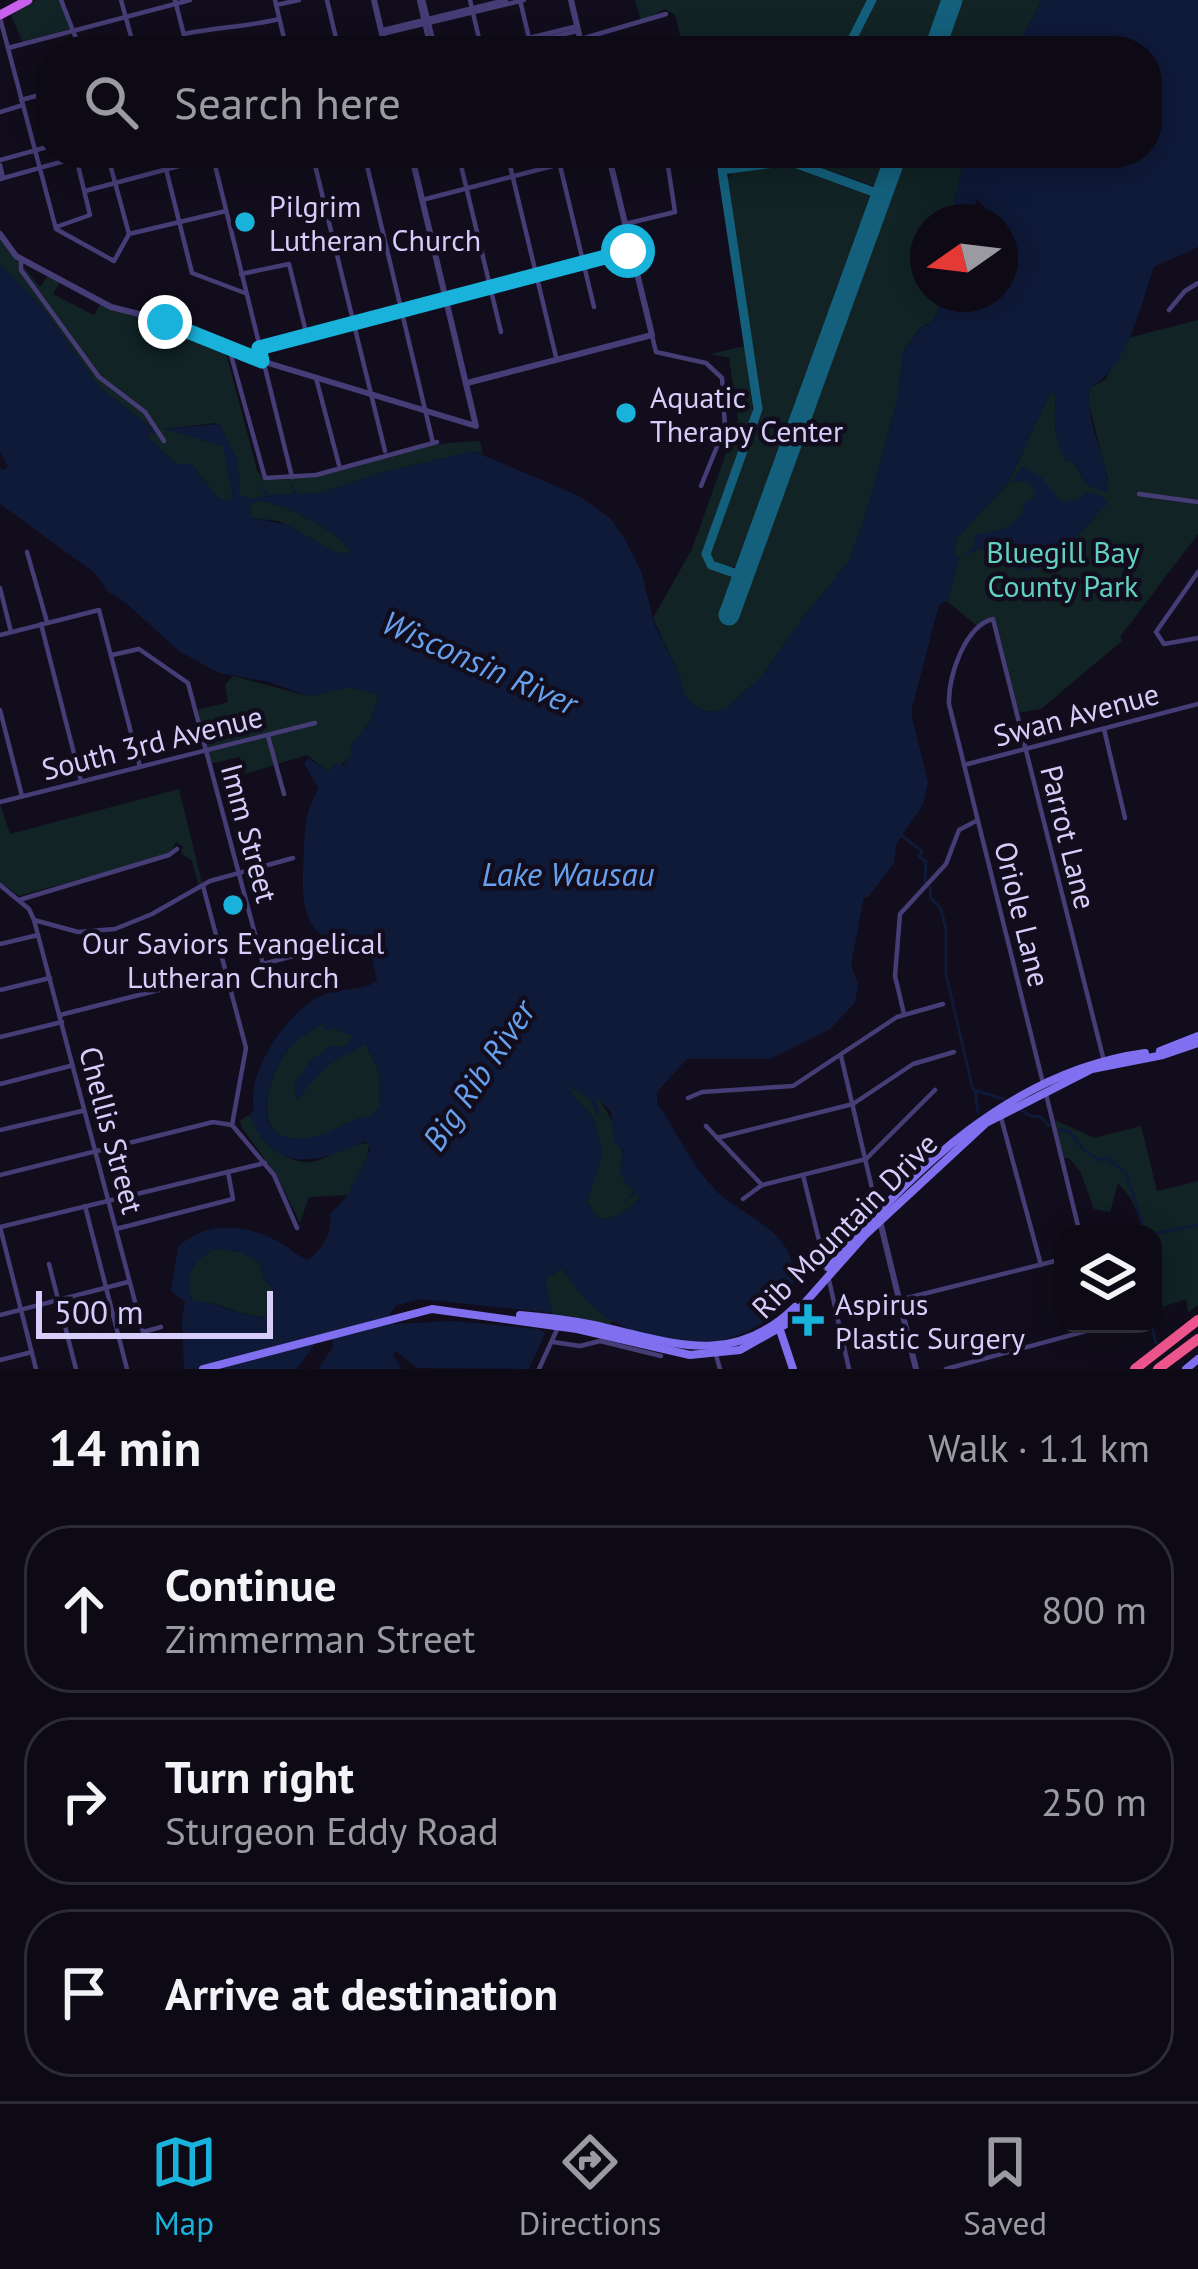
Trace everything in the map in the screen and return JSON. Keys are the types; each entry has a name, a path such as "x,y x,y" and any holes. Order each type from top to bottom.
{"highway":[{"path":"1135,1369 1198,1320"},
{"path":"1158,1369 1198,1339"}],"main road":[{"path":"0,16 28,0"},
{"name":"Rib Mountain Drive","path":"828,1273 894,1199 968,1128 1104,1062 1163,1055 1198,1040"},
{"name":"Rib Mountain Drive","path":"203,1369 434,1309 560,1323 690,1355 754,1344 779,1326 879,1218 999,1111"},
{"path":"876,1202 894,1199"},
{"path":"866,1235 882,1233"},
{"path":"779,1326 794,1369"},
{"name":"Rib Mountain Drive","path":"716,1352 779,1326"},
{"path":"754,1344 777,1337 787,1348"},
{"path":"1186,1369 1198,1359"}],"street":[{"path":"61,0 77,36"},
{"path":"121,0 131,36"},
{"path":"53,36 190,0"},
{"path":"283,36 275,3 299,0"},
{"path":"327,0 335,36"},
{"path":"374,0 383,36"},
{"path":"421,0 430,36"},
{"path":"382,32 506,0"},
{"path":"472,7 521,0 529,36"},
{"path":"572,0 580,36"},
{"path":"176,2 184,34 234,30 279,19"},
{"path":"554,36 665,14"},
{"path":"0,16 36,157"},
{"path":"8,48 36,40"},
{"path":"0,112 36,97"},
{"path":"34,150 0,163 2,178 39,168 56,227 114,261 129,234 112,168"},
{"path":"56,227 90,216 79,168"},
{"path":"85,191 169,168"},
{"path":"216,168 292,477"},
{"path":"316,168 386,453"},
{"path":"229,347 263,477 292,477 435,442 368,168"},
{"path":"0,233 12,254 110,306 155,318 262,361 476,426 415,168"},
{"path":"461,168 501,332"},
{"path":"511,168 557,360"},
{"path":"422,200 544,168"},
{"path":"561,168 594,307"},
{"path":"610,168 656,352 710,365 723,381 726,423 701,486"},
{"path":"625,224 675,212 668,168"},
{"path":"166,169 192,273 246,294"},
{"path":"129,234 226,211"},
{"path":"259,348 632,250"},
{"path":"22,260 20,269 95,372 145,412 164,441"},
{"path":"241,274 288,263 307,336"},
{"path":"1169,310 1198,284"},
{"path":"467,383 652,335"},
{"path":"316,378 339,467"},
{"path":"1139,494 1198,502"},
{"path":"27,552 81,781"},
{"path":"1198,572 1156,632 1164,644 1198,638"},
{"path":"0,588 11,632"},
{"path":"0,635 99,610 140,767"},
{"name":"Parrot Lane","path":"993,619 1104,1062"},
{"name":"Oriole Lane","path":"993,619 973,630 949,689 950,711 1078,1225"},
{"name":"Imm Street","path":"112,655 139,649 188,683 263,964 293,956"},
{"name":"Swan Avenue","path":"964,765 1198,704"},
{"path":"0,710 22,796"},
{"name":"South 3rd Avenue","path":"0,802 315,723"},
{"path":"1103,729 1125,818"},
{"path":"268,736 284,794"},
{"path":"904,1014 895,980 900,914 946,864 959,830 978,820"},
{"path":"18,901 177,849"},
{"path":"2,890 34,920 78,932 115,929 203,885 293,858"},
{"path":"203,885 246,1053 232,1125"},
{"name":"Chellis Street","path":"34,920 143,1332 161,1327"},
{"path":"0,944 38,935"},
{"path":"0,1037 226,974"},
{"path":"0,991 50,978"},
{"path":"688,1098 702,1092 788,1087 904,1014 943,1004"},
{"path":"717,1138 853,1104 914,1064 954,1052"},
{"path":"841,1056 916,1369"},
{"path":"0,1084 73,1066"},
{"path":"743,1199 762,1185 866,1159 935,1090"},
{"path":"0,1130 85,1110"},
{"path":"999,1111 1041,1265"},
{"path":"0,1175 213,1122 232,1125 265,1163 297,1228"},
{"path":"706,1126 762,1185"},
{"path":"36,1369 0,1227 265,1163"},
{"path":"116,1229 233,1199 229,1172"},
{"path":"803,1175 849,1369"},
{"path":"85,1206 127,1369"},
{"path":"898,1300 1054,1261"},
{"path":"49,1264 76,1369"},
{"path":"0,1271 10,1268"},
{"path":"0,1315 130,1281"},
{"path":"539,1369 560,1323"},
{"path":"946,1369 1074,1333"},
{"path":"553,1342 580,1346 607,1342 661,1356"},
{"path":"0,1360 32,1352"},
{"path":"716,1352 720,1369"}],"green space":[{"path":"36,0 58,0 72,28 23,42 10,14"},
{"path":"635,0 869,0 851,36 680,36 675,15 665,9 641,21"},
{"path":"877,0 946,0 933,36 859,36"},
{"path":"962,0 1042,0 1023,36 949,36"},
{"path":"799,168 870,194 873,201 741,563 732,568 709,555 761,409 726,180 733,173"},
{"path":"822,168 885,168 874,186"},
{"path":"900,168 963,168 954,204 910,204 910,312 937,312 903,351 898,397 848,563 762,676 726,709 707,712 692,705 684,694 653,618 692,549 738,420 729,358 710,354 745,346 753,414 702,555 706,566 732,577 723,611 736,616"},
{"path":"0,238 40,287 48,276 60,282 53,294 94,315 100,304 153,319 225,349 257,470 264,480 311,475 444,444 480,441 483,454 473,451 381,473 322,493 297,494 291,485 294,495 269,495 265,490 266,496 251,499 239,495 238,462 216,423 165,429 223,446 233,497 219,499 191,464 178,465 147,437 156,431 100,388 41,306 0,264"},
{"name":"Bluegill Bay County Park","path":"1198,320 1198,534 1120,637 1122,641 1041,709 1017,713 994,619 977,626 947,601 959,558 954,553 956,539 1008,483 1051,392 1056,394 1057,438 1067,462 1071,459 1083,479 1108,481 1089,388 1105,380 1128,338"},
{"path":"263,501 312,521 351,553 337,553 279,521 251,518 254,502"},
{"path":"233,676 308,696 350,687 379,694 370,722 351,745 351,757 330,773 307,755 245,774 240,757 210,764 197,710 228,702 225,685"},
{"path":"179,789 202,883 198,884 192,861 176,842 170,854 19,896 0,882 0,804 10,834"},
{"path":"326,1022 353,1035 345,1047 330,1046 304,1088 330,1062 366,1044 379,1073 379,1107 371,1116 323,1134 290,1138 270,1124 271,1085 288,1050"},
{"path":"564,1082 590,1098 598,1117 594,1094 616,1129 622,1150 620,1168 635,1189 628,1199 637,1192 640,1196 616,1216 598,1218 587,1202 603,1152 594,1119 564,1089"},
{"path":"250,1115 270,1145 302,1162 370,1143 364,1168 348,1195 309,1197 300,1223 277,1176 242,1128 240,1120"},
{"path":"1055,1120 1094,1138 1141,1126 1157,1191 1198,1181 1198,1305 1188,1313 1186,1299 1162,1307 1162,1225 1143,1225 1118,1183 1110,1212 1094,1209 1080,1171 1069,1158 1063,1158"},
{"path":"216,1249 240,1252 258,1261 273,1289 266,1317 193,1301 192,1270 201,1257"},
{"path":"562,1268 582,1295 612,1321 611,1326 553,1316 545,1279"}],"water":[{"name":"Lake Wausau","path":"1042,0 1198,0 1198,247 1154,267 1123,351 1089,388 1090,414 1108,493 1088,486 1071,459 1067,462 1062,454 1056,395 1051,392 1008,483 956,539 954,553 959,558 947,601 939,605 911,712 928,783 923,805 896,844 894,863 864,897 851,965 858,984 855,1003 830,1029 770,1059 687,1059 657,1092 657,1103 707,1180 774,1233 788,1251 794,1280 789,1296 778,1310 746,1332 709,1342 682,1342 640,1333 604,1316 562,1268 545,1279 553,1313 421,1299 397,1305 390,1314 394,1324 451,1321 539,1329 545,1333 529,1369 418,1368 395,1351 402,1369 318,1369 333,1347 332,1337 318,1339 297,1369 184,1369 185,1302 171,1291 178,1247 202,1232 243,1229 271,1238 308,1260 326,1240 330,1214 348,1195 371,1148 365,1141 314,1159 284,1156 259,1135 250,1115 263,1061 297,1013 323,995 377,981 372,956 332,942 311,923 303,875 307,819 319,789 304,763 308,758 329,772 335,763 343,765 351,757 351,745 370,722 379,694 350,687 308,696 269,682 219,673 179,651 107,591 95,573 0,504 0,468 8,466 0,452 0,264 41,306 100,388 156,431 147,437 178,465 190,463 219,499 233,497 223,446 165,429 220,424 238,462 239,495 251,499 266,496 259,483 269,495 293,494 290,484 297,494 321,493 473,451 579,496 610,518 626,541 684,694 707,712 725,709 762,676 848,563 898,397 903,351 937,312 1018,312 1018,204 982,204 976,199 975,204 954,204 963,168 1162,168 1162,36 1023,36","holes":["254,502 273,504 312,520 351,552 337,553 286,524 251,518","325,1023 324,1028 352,1036 345,1047 330,1046 310,1061 294,1085 297,1101 327,1067 366,1044 379,1073 379,1107 371,1116 323,1134 290,1138 270,1124 270,1086 287,1051","564,1084 589,1098 601,1120 595,1096 611,1111 614,1143 623,1149 620,1172 626,1185 635,1190 625,1203 637,1193 640,1196 628,1210 610,1218 598,1218 587,1202 603,1152 594,1119","216,1249 240,1252 258,1261 273,1289 266,1317 193,1301 190,1277 196,1263"]},
{"path":"1022,466 1042,478 1060,501 1076,500 1089,492 1103,497 1107,504 1063,551 1029,571 1017,568 1000,542 963,556 973,547 976,534 1007,526 1025,502 1035,497 1030,483 1013,481"}],"waterway":[{"path":"901,835 922,851 925,882"},
{"path":"930,888 946,929 946,974 973,1090 1004,1099"},
{"path":"975,1091 978,1112"},
{"path":"1018,1108 1041,1117 1049,1126"},
{"path":"1059,1130 1069,1131 1083,1149 1099,1160 1107,1158 1126,1173 1143,1225"},
{"path":"1162,1232 1198,1225"},
{"path":"1153,1333 1156,1343"}],"taxiway":[{"path":"854,36 872,0"},
{"path":"737,168 722,170 758,409 706,554 711,565 743,576"},
{"path":"808,168 882,195"}],"runway":[{"path":"939,36 952,0"},
{"path":"729,615 892,168"}],"place":[{"name":"Pilgrim Lutheran Church","path":"245,222"},
{"name":"Aquatic Therapy Center","path":"626,413"},
{"name":"Our Saviors Evangelical Lutheran Church","path":"233,905"},
{"name":"Aspirus Plastic Surgery","path":"808,1320"}],"route":[{"path":"165,322 262,361 259,348 628,251"}],"water label":[{"name":"Wisconsin River","path":"480,662"},
{"name":"Big Rib River","path":"478,1075"}]}
